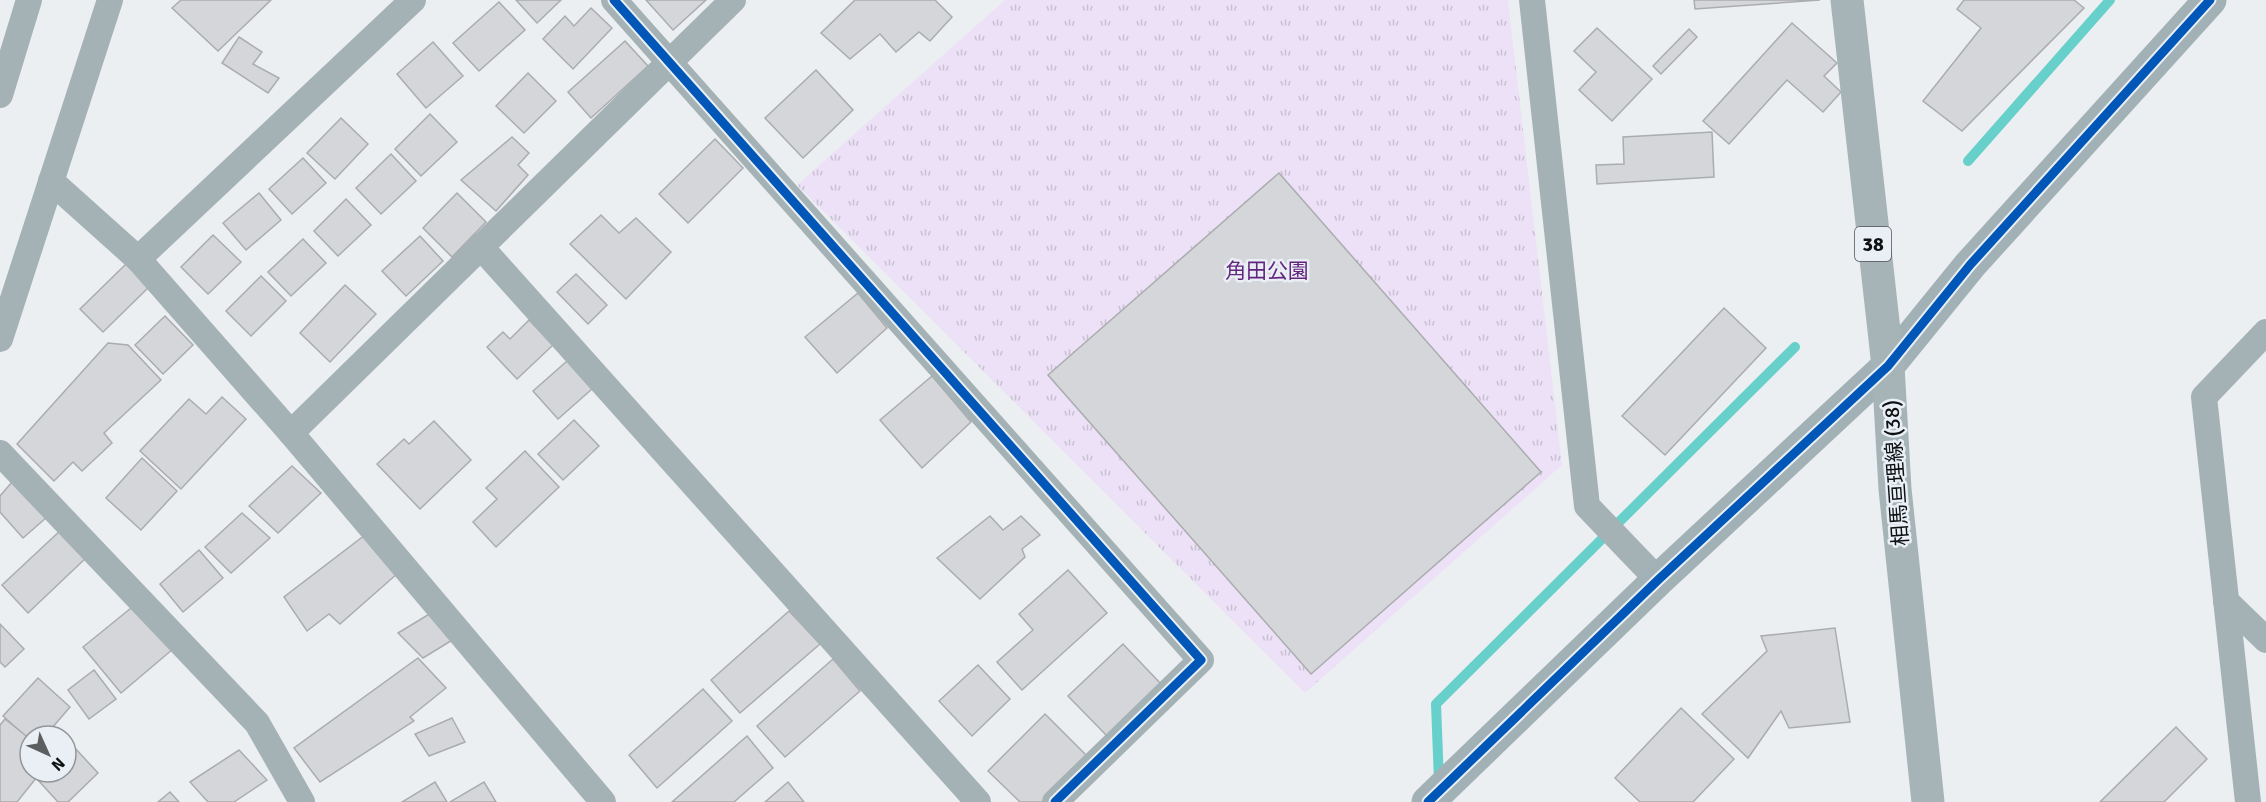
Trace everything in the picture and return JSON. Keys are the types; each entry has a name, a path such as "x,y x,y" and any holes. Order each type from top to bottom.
{"main road":[{"name":"相馬亘理線 (38)","path":"1847,0 1888,366 1895,489 1928,802"}],"street":[{"path":"0,95 29,0"},
{"path":"0,339 110,0"},
{"path":"138,259 413,0"},
{"path":"614,0 1201,660 1055,802"},
{"path":"291,433 733,0"},
{"path":"1532,0 1587,506 1658,580"},
{"path":"1428,802 1658,580 1888,366 1970,265 2210,0"},
{"path":"51,181 138,259 291,433 603,802"},
{"path":"480,246 978,802"},
{"path":"0,276 29,249"},
{"path":"2248,802 2204,397 2266,332"},
{"path":"0,453 256,723 302,802"},
{"path":"2226,601 2266,640"}],"green space":[{"name":"角田公園","path":"1005,0 1508,0 1562,465 1305,693 797,185"}],"building":[{"path":"181,0 271,0 218,51 172,8"},
{"path":"516,0 561,0 537,23"},
{"path":"646,0 706,0 673,30"},
{"path":"855,0 935,0 952,17 930,41 919,32 896,52 880,34 850,59 821,33"},
{"path":"1694,0 1820,0 1695,9"},
{"path":"1964,0 2074,0 2084,8 1962,131 1923,101 1981,28 1957,9"},
{"path":"499,2 525,30 479,71 453,43"},
{"path":"591,8 612,28 573,69 543,39 565,16 574,26"},
{"path":"1792,23 1837,63 1824,76 1841,92 1823,112 1787,80 1729,144 1703,121"},
{"path":"1597,28 1652,79 1612,121 1579,90 1596,72 1574,51"},
{"path":"1689,29 1697,37 1661,74 1653,66"},
{"path":"239,37 262,52 253,64 279,78 268,93 222,63"},
{"path":"625,41 648,66 591,118 568,92"},
{"path":"433,42 463,76 426,108 397,74"},
{"path":"816,70 853,110 803,158 765,118"},
{"path":"528,73 556,101 524,133 496,106"},
{"path":"430,114 457,142 421,176 395,149"},
{"path":"341,118 368,144 335,179 307,153"},
{"path":"1712,132 1714,177 1597,184 1596,165 1624,164 1623,137"},
{"path":"512,137 529,153 518,165 528,175 496,211 461,180"},
{"path":"715,139 743,168 688,223 659,194"},
{"path":"391,154 416,181 381,214 356,188"},
{"path":"303,158 326,183 292,214 269,189"},
{"path":"1279,173 1541,472 1311,674 1048,375"},
{"path":"259,193 281,220 246,250 223,223"},
{"path":"457,193 486,222 452,257 423,228"},
{"path":"346,199 371,225 338,256 314,231"},
{"path":"601,215 619,233 636,218 671,252 626,299 570,244"},
{"path":"213,235 241,262 208,294 181,267"},
{"path":"420,236 443,261 406,296 382,271"},
{"path":"303,239 326,263 291,296 268,272"},
{"path":"126,264 149,287 103,332 80,309"},
{"path":"576,274 607,305 588,324 557,292"},
{"path":"261,276 286,301 251,336 226,311"},
{"path":"345,285 376,314 330,362 300,333"},
{"path":"858,293 887,328 837,373 805,337"},
{"path":"1724,308 1766,348 1665,455 1622,416"},
{"path":"165,316 193,345 163,374 135,345"},
{"path":"529,320 553,345 517,379 487,347 503,332 510,339"},
{"path":"108,343 128,345 161,380 104,433 112,443 82,471 73,462 54,481 17,444"},
{"path":"567,361 592,389 558,419 533,391"},
{"path":"932,376 971,422 922,468 880,420"},
{"path":"222,397 246,419 181,489 140,451 189,399 206,414"},
{"path":"574,420 599,446 563,480 538,454"},
{"path":"434,421 471,460 420,509 377,464 404,439 409,444"},
{"path":"525,451 559,487 496,547 473,522 497,499 486,488"},
{"path":"142,458 177,491 141,530 106,498"},
{"path":"292,466 321,493 278,533 249,506"},
{"path":"12,482 47,517 23,538 0,512 0,496"},
{"path":"242,513 270,538 231,573 205,547"},
{"path":"990,516 1003,530 1021,516 1040,535 1022,549 1025,557 980,599 937,558"},
{"path":"62,529 88,556 28,613 2,585"},
{"path":"365,535 398,573 340,624 329,614 307,631 284,597"},
{"path":"199,550 223,578 183,612 160,584"},
{"path":"1068,570 1107,613 1022,690 997,662 1033,630 1019,614"},
{"path":"136,604 173,649 121,693 83,647"},
{"path":"789,611 820,644 740,713 711,680"},
{"path":"431,613 454,639 423,658 398,633"},
{"path":"0,624 24,649 5,667 0,662"},
{"path":"1835,628 1850,722 1789,728 1781,711 1748,758 1702,714 1767,651 1761,636"},
{"path":"1123,644 1161,684 1107,736 1068,696"},
{"path":"418,658 446,688 410,717 414,721 320,782 294,748"},
{"path":"833,659 860,691 785,757 757,726"},
{"path":"978,665 1010,699 972,736 939,701"},
{"path":"94,670 116,699 89,719 68,690"},
{"path":"38,678 70,707 55,724 18,724 18,729 3,716"},
{"path":"703,689 732,721 657,788 629,755"},
{"path":"1681,708 1734,759 1693,802 1640,802 1615,778"},
{"path":"1045,714 1087,756 1042,802 1020,802 988,771"},
{"path":"452,718 465,742 429,756 415,734"},
{"path":"5,719 18,729 18,784 31,784 17,802 0,802 0,725"},
{"path":"2176,727 2207,759 2164,802 2100,802"},
{"path":"747,736 773,768 734,802 672,802"},
{"path":"239,750 267,780 234,802 208,802 190,782"},
{"path":"78,751 98,773 68,802 58,802 42,784 78,784"},
{"path":"435,782 447,802 402,802"},
{"path":"484,782 496,802 450,802"},
{"path":"788,782 804,802 765,802"},
{"path":"170,792 179,802 158,802"}],"waterway":[{"path":"1968,161 2110,0"},
{"path":"1439,782 1436,704 1795,347"}],"cycle path":[{"path":"614,0 1201,660 1055,802"},
{"path":"1428,802 1658,580 1888,366 1970,265 2210,0"}]}
